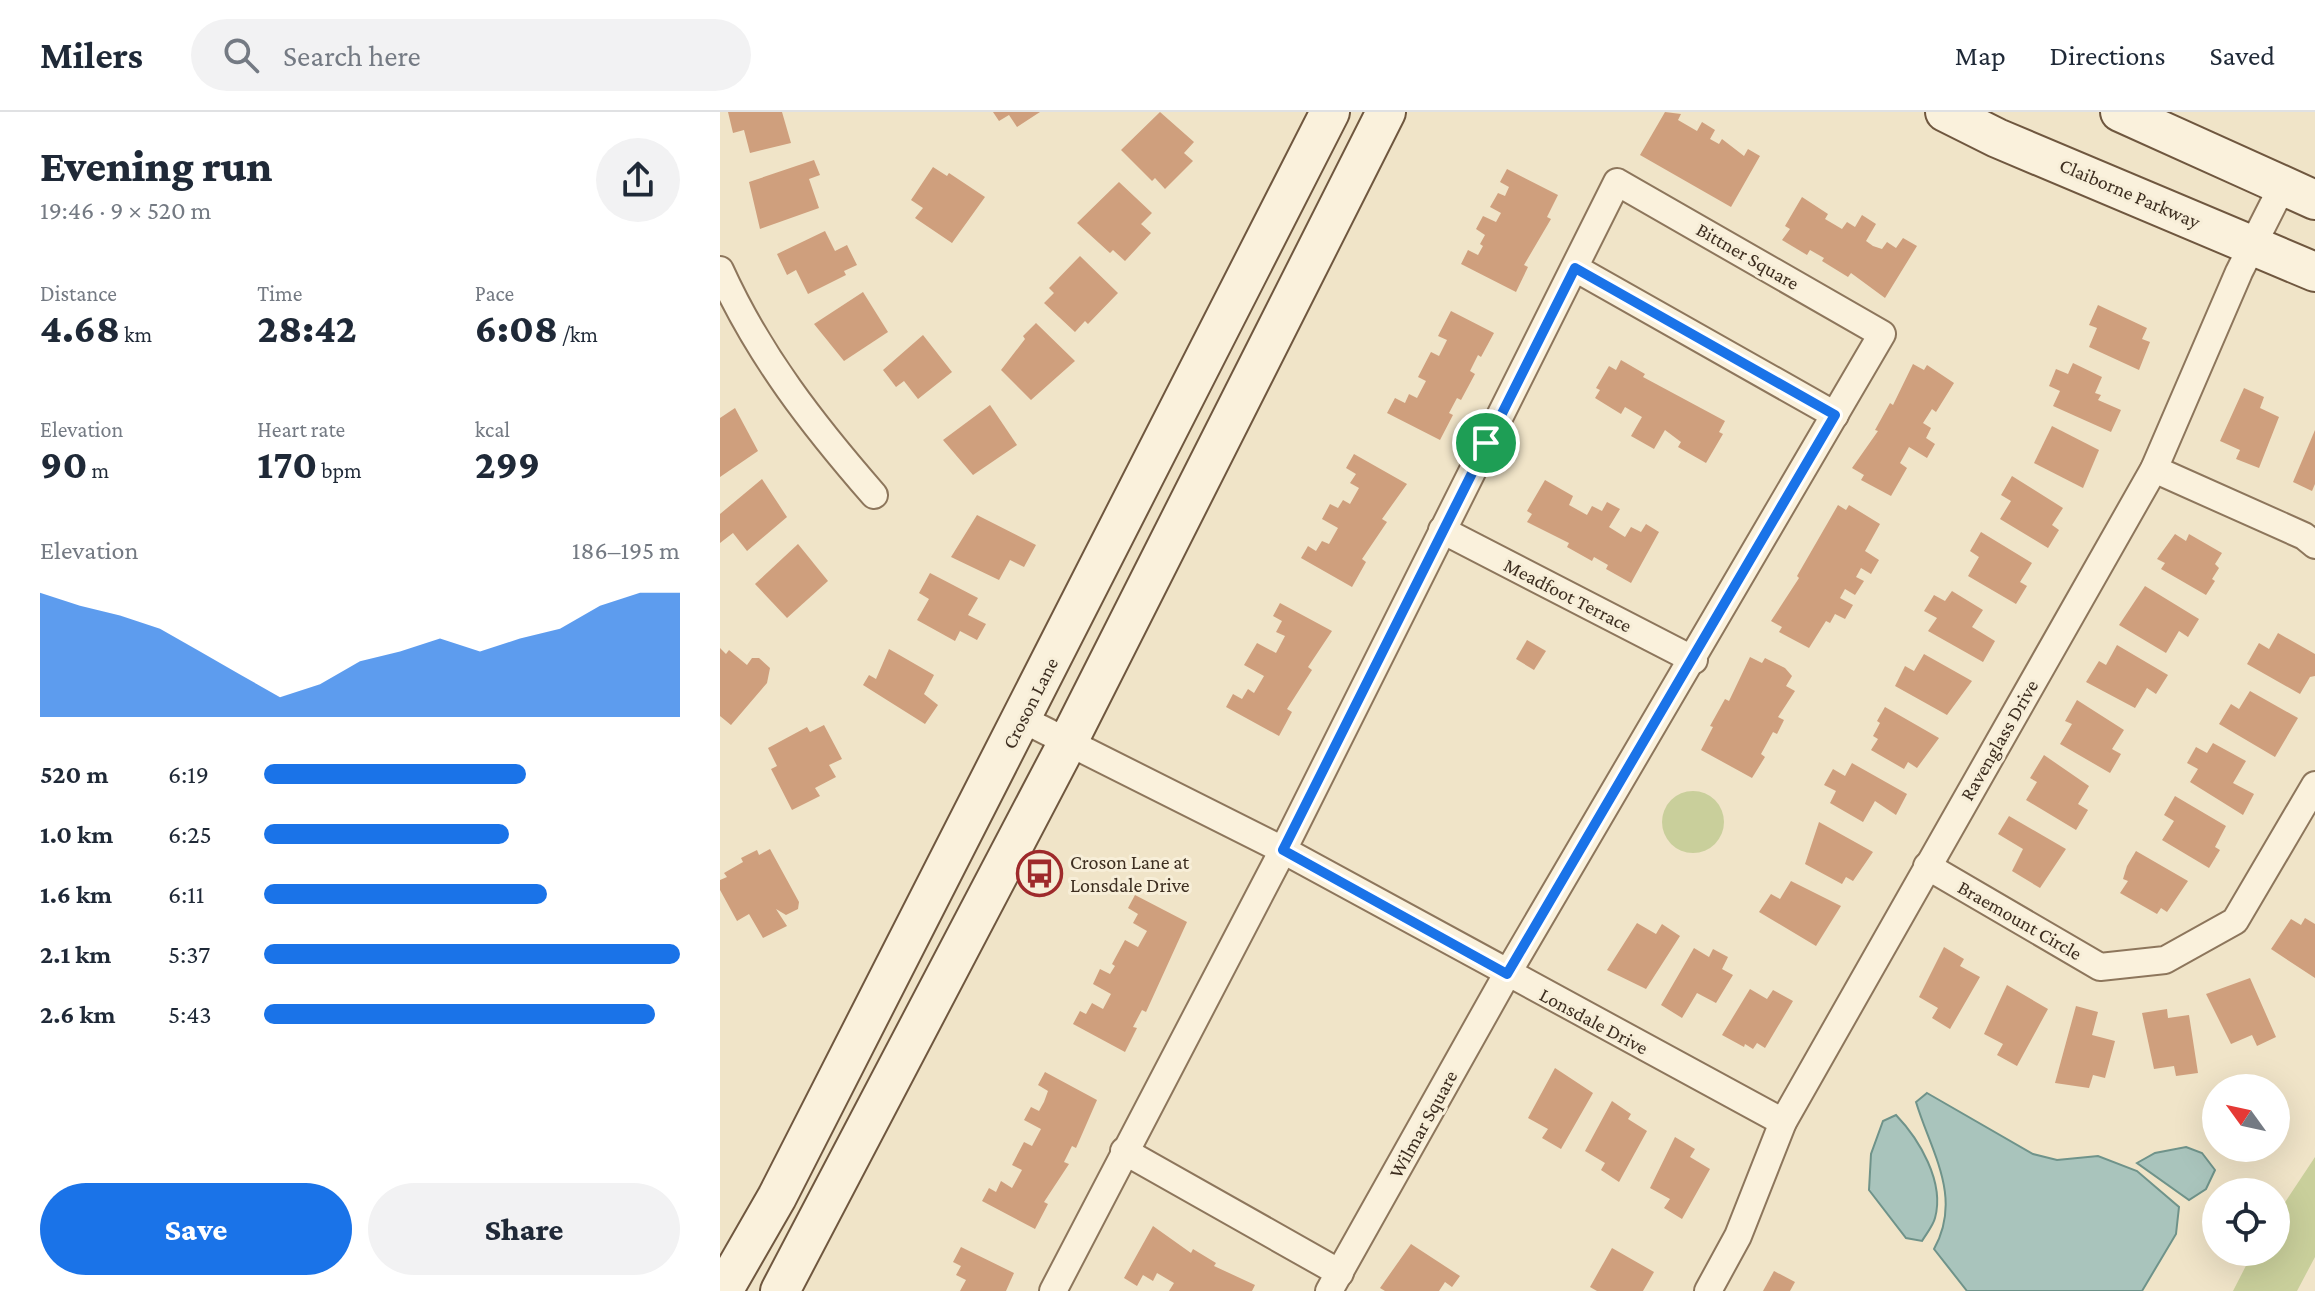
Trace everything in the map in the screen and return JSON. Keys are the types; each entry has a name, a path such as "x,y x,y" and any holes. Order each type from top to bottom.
{"main road":[{"name":"Croson Lane","path":"723,1291 777,1197 1330,112"},
{"path":"780,1291 1069,740 1386,112"},
{"name":"Claiborne Parkway","path":"1945,112 1997,138 2315,272"},
{"path":"2120,112 2299,193"}],"street":[{"name":"Bittner Square","path":"1283,850 1617,182 1882,334 1694,660 1507,974"},
{"name":"Ravenglass Drive","path":"1708,1291 1738,1236 1783,1122 2154,469 2239,272 2254,245 2299,193"},
{"path":"1575,268 1835,415"},
{"path":"720,270 739,313 777,375 815,427 874,495"},
{"path":"2154,469 2304,536 2315,545"},
{"name":"Meadfoot Terrace","path":"1442,530 1694,660"},
{"name":"Lonsdale Drive","path":"1022,719 1283,850 1783,1122"},
{"name":"Braemount Circle","path":"1927,866 2100,967 2165,960 2235,921 2315,785"},
{"path":"1053,1291 1283,850"},
{"name":"Wilmar Square","path":"1124,1151 1335,1282 1507,974"}],"green space":[{"path":"1693,791 1715,800 1724,822 1715,844 1693,853 1671,844 1662,822 1671,800"},
{"path":"2315,1157 2315,1257 2297,1291 2233,1291 2246,1266 2290,1266 2290,1195"}],"water":[{"path":"1927,1093 2033,1154 2057,1160 2098,1156 2137,1171 2179,1207 2176,1234 2142,1291 1967,1291 1934,1249 1946,1211 1942,1175 1916,1102"},
{"path":"1896,1115 1928,1162 1936,1190 1935,1218 1922,1241 1906,1238 1869,1190 1871,1154 1883,1121"},
{"path":"2186,1147 2202,1153 2202,1162 2209,1162 2215,1170 2211,1178 2202,1178 2202,1192 2189,1200 2137,1163 2155,1153"}],"building":[{"path":"728,112 782,112 791,143 750,153 744,130 733,133"},
{"path":"993,112 1040,112 1017,127 1009,115 999,121"},
{"path":"1160,112 1194,142 1184,153 1193,161 1165,189 1155,178 1152,181 1121,150"},
{"path":"1665,112 1681,114 1678,120 1697,131 1702,122 1715,130 1710,139 1719,144 1722,139 1744,156 1748,149 1760,156 1731,207 1640,155"},
{"path":"814,160 820,175 809,179 819,208 760,229 749,182"},
{"path":"933,167 947,176 949,173 985,197 952,243 915,218 923,208 911,200"},
{"path":"1507,169 1558,195 1547,217 1551,219 1524,265 1528,267 1516,292 1461,264 1468,250 1478,255 1483,246 1480,244 1485,235 1476,229 1483,216 1496,222 1501,213 1490,207 1498,193 1505,196 1509,187 1500,182"},
{"path":"1119,182 1152,213 1141,224 1151,233 1125,261 1113,250 1110,253 1077,223"},
{"path":"1802,197 1828,214 1825,219 1842,229 1847,222 1855,227 1862,215 1876,224 1866,241 1873,246 1882,249 1887,242 1896,248 1903,238 1917,246 1885,298 1851,273 1848,277 1810,250 1807,255 1782,240 1790,229 1785,226"},
{"path":"825,231 835,251 847,245 857,265 844,271 846,275 808,294 796,270 787,275 777,254"},
{"path":"1080,256 1118,293 1088,324 1085,321 1075,332 1044,303 1054,293 1049,288"},
{"path":"863,292 888,332 844,361 814,324"},
{"path":"2098,305 2147,328 2142,339 2150,342 2139,370 2089,347 2097,328 2089,325"},
{"path":"1451,311 1494,333 1481,357 1478,355 1470,371 1475,374 1461,400 1457,398 1449,413 1453,415 1440,440 1387,413 1395,398 1405,403 1409,394 1417,398 1426,381 1418,377 1431,352 1439,356 1447,340 1438,336"},
{"path":"1036,323 1075,361 1031,400 1001,370 1025,339 1023,336"},
{"path":"923,335 952,372 918,399 904,381 896,387 883,370"},
{"path":"1621,360 1645,374 1643,377 1725,421 1719,432 1723,434 1706,463 1678,447 1681,442 1665,430 1654,449 1631,436 1642,417 1625,407 1621,414 1595,398 1600,390 1596,388 1609,366 1616,370"},
{"path":"2073,363 2102,377 2095,393 2101,395 2098,400 2121,410 2111,432 2053,406 2060,391 2049,386 2056,369 2068,374"},
{"path":"1913,364 1924,370 1927,365 1954,383 1936,412 1932,409 1923,423 1931,428 1926,438 1935,444 1927,458 1909,447 1900,463 1907,468 1891,496 1861,480 1864,475 1852,468 1878,431 1875,430 1890,403 1893,405"},
{"path":"2244,388 2264,397 2260,408 2279,417 2259,468 2236,459 2240,450 2220,441"},
{"path":"990,405 1017,445 973,475 943,440"},
{"path":"735,408 758,451 720,477 720,418"},
{"path":"2052,426 2099,450 2083,488 2034,463"},
{"path":"2315,430 2315,484 2312,491 2293,482"},
{"path":"1354,454 1407,484 1382,519 1387,522 1362,559 1366,562 1352,587 1301,558 1308,546 1316,551 1322,541 1329,544 1338,528 1322,519 1330,504 1338,508 1343,500 1350,504 1359,488 1350,483 1356,474 1346,468"},
{"path":"2012,476 2063,508 2052,525 2059,530 2048,548 2000,519 2011,501 2001,495"},
{"path":"762,479 787,517 747,551 733,533 720,543 720,514"},
{"path":"1545,480 1573,496 1569,505 1587,515 1592,506 1602,511 1607,502 1620,509 1609,527 1625,537 1631,527 1641,532 1646,524 1659,532 1631,583 1606,569 1608,565 1594,557 1592,561 1567,547 1569,543 1527,522 1532,514 1527,511"},
{"path":"1838,505 1846,510 1849,505 1880,524 1865,551 1879,560 1871,574 1861,568 1856,577 1864,581 1855,595 1845,589 1840,598 1853,605 1845,619 1835,614 1830,623 1826,621 1809,648 1779,632 1782,627 1771,621 1799,578 1797,576"},
{"path":"977,515 1036,545 1024,567 1010,560 999,580 951,557"},
{"path":"1981,532 2032,563 2020,582 2027,586 2016,604 1968,576 1979,557 1970,551"},
{"path":"2175,534 2186,541 2189,534 2222,553 2215,564 2219,568 2212,579 2215,581 2206,595 2161,569 2165,563 2157,559"},
{"path":"798,544 828,581 787,618 755,584"},
{"path":"930,573 978,598 968,615 986,624 977,640 960,631 955,641 917,620 929,599 919,593"},
{"path":"2145,586 2199,619 2188,637 2179,631 2166,653 2119,625"},
{"path":"1952,591 1983,610 1972,627 1995,641 1983,662 1928,631 1937,618 1924,611 1934,595 1945,601"},
{"path":"1280,603 1332,631 1308,667 1312,670 1287,709 1292,712 1279,736 1226,707 1233,694 1242,699 1248,689 1254,693 1264,676 1244,665 1257,643 1276,653 1285,636 1276,632 1282,621 1273,616"},
{"path":"2278,633 2315,654 2315,676 2310,677 2300,694 2247,664 2259,643 2269,649"},
{"path":"1527,640 1546,651 1534,670 1516,659"},
{"path":"2117,645 2168,675 2156,694 2147,688 2135,708 2086,682 2099,661 2106,665"},
{"path":"720,648 726,654 729,650 747,665 752,658 759,658 770,668 767,683 731,725 720,716"},
{"path":"889,649 934,675 924,694 938,705 925,724 863,685 869,675 876,679"},
{"path":"1924,654 1972,681 1947,715 1895,686 1905,666 1914,671"},
{"path":"1750,657 1762,663 1765,658 1785,668 1792,676 1786,686 1795,691 1778,717 1784,720 1777,734 1773,732 1761,754 1765,757 1752,778 1701,750 1713,727 1710,726 1725,699 1729,701"},
{"path":"2250,691 2298,718 2275,757 2219,724 2231,704 2239,709"},
{"path":"2077,700 2124,730 2112,749 2121,754 2110,773 2060,744 2072,724 2065,721"},
{"path":"1885,707 1939,738 1917,768 1908,762 1904,769 1871,750 1878,739 1873,736 1880,723 1877,721"},
{"path":"824,725 842,759 829,765 836,777 815,788 820,796 792,810 771,769 777,766 768,748 807,727 810,732"},
{"path":"2213,743 2246,761 2233,783 2254,794 2243,815 2190,782 2198,769 2187,763 2196,747 2207,753"},
{"path":"2044,755 2089,786 2078,804 2088,810 2076,830 2026,800 2037,782 2030,778"},
{"path":"1852,763 1907,794 1896,815 1875,801 1863,822 1830,803 1836,791 1824,785 1833,769 1845,776"},
{"path":"2175,796 2226,826 2215,847 2220,850 2209,868 2162,840 2174,821 2164,815"},
{"path":"2009,816 2066,849 2040,888 2012,871 2023,849 1998,834"},
{"path":"1819,822 1873,852 1853,881 1846,877 1842,884 1805,864"},
{"path":"770,849 799,902 798,909 786,915 776,909 787,926 763,938 749,914 737,921 720,890 720,880 727,877 724,873 743,862 741,858 757,850 759,855"},
{"path":"2136,851 2188,881 2167,912 2161,908 2157,914 2120,893 2128,881 2123,879"},
{"path":"1791,881 1841,906 1816,946 1759,912 1771,894 1780,899"},
{"path":"1135,895 1187,922 1146,1012 1142,1010 1133,1027 1137,1028 1125,1052 1073,1024 1080,1011 1086,1014 1092,1003 1103,1009 1111,994 1093,984 1100,969 1110,974 1125,940 1138,947 1147,931 1133,923 1138,914 1128,908"},
{"path":"2305,918 2315,924 2315,978 2271,949 2291,919 2301,925"},
{"path":"1637,923 1656,934 1662,924 1680,936 1646,989 1607,970"},
{"path":"1944,947 1964,959 1960,966 1980,977 1950,1029 1932,1018 1938,1008 1919,997"},
{"path":"1694,948 1709,957 1713,949 1728,957 1722,969 1733,975 1716,1003 1697,993 1682,1018 1661,1005"},
{"path":"2250,978 2276,1037 2257,1046 2252,1035 2231,1044 2206,994"},
{"path":"2007,985 2048,1009 2017,1066 1997,1055 2003,1044 1984,1034"},
{"path":"1750,989 1767,999 1773,990 1793,1001 1765,1048 1757,1043 1753,1049 1745,1044 1744,1047 1722,1035"},
{"path":"2076,1006 2098,1012 2092,1035 2115,1041 2105,1078 2093,1075 2089,1088 2055,1083"},
{"path":"2167,1009 2168,1018 2189,1015 2198,1073 2176,1076 2174,1066 2154,1069 2142,1013"},
{"path":"1555,1068 1593,1093 1561,1149 1542,1138 1548,1129 1528,1118"},
{"path":"1045,1072 1097,1100 1076,1148 1072,1146 1064,1162 1069,1164 1044,1202 1048,1204 1035,1229 982,1201 989,1188 996,1192 1001,1181 1012,1188 1022,1170 1012,1165 1024,1142 1032,1146 1041,1129 1024,1120 1031,1107 1039,1111 1044,1102 1048,1091 1038,1085"},
{"path":"1612,1101 1631,1114 1628,1119 1647,1131 1619,1182 1601,1170 1605,1163 1585,1151"},
{"path":"1675,1137 1695,1149 1690,1157 1710,1169 1682,1219 1664,1208 1670,1199 1650,1188"},
{"path":"1153,1226 1191,1253 1193,1249 1216,1263 1214,1266 1255,1285 1252,1291 1169,1291 1174,1283 1157,1273 1153,1281 1143,1275 1137,1286 1124,1278"},
{"path":"1411,1244 1460,1276 1452,1287 1445,1282 1439,1291 1385,1291 1380,1288"},
{"path":"961,1247 1014,1273 1006,1291 960,1291 966,1280 956,1275 961,1266 953,1262"},
{"path":"1612,1248 1654,1272 1643,1291 1597,1291 1590,1287"},
{"path":"1774,1271 1795,1282 1790,1291 1763,1291"}],"place":[{"name":"Croson Lane at Lonsdale Drive","path":"1039,874"}],"route":[{"path":"1575,268 1835,415 1507,974 1283,850 1486,443 1575,268"}]}
